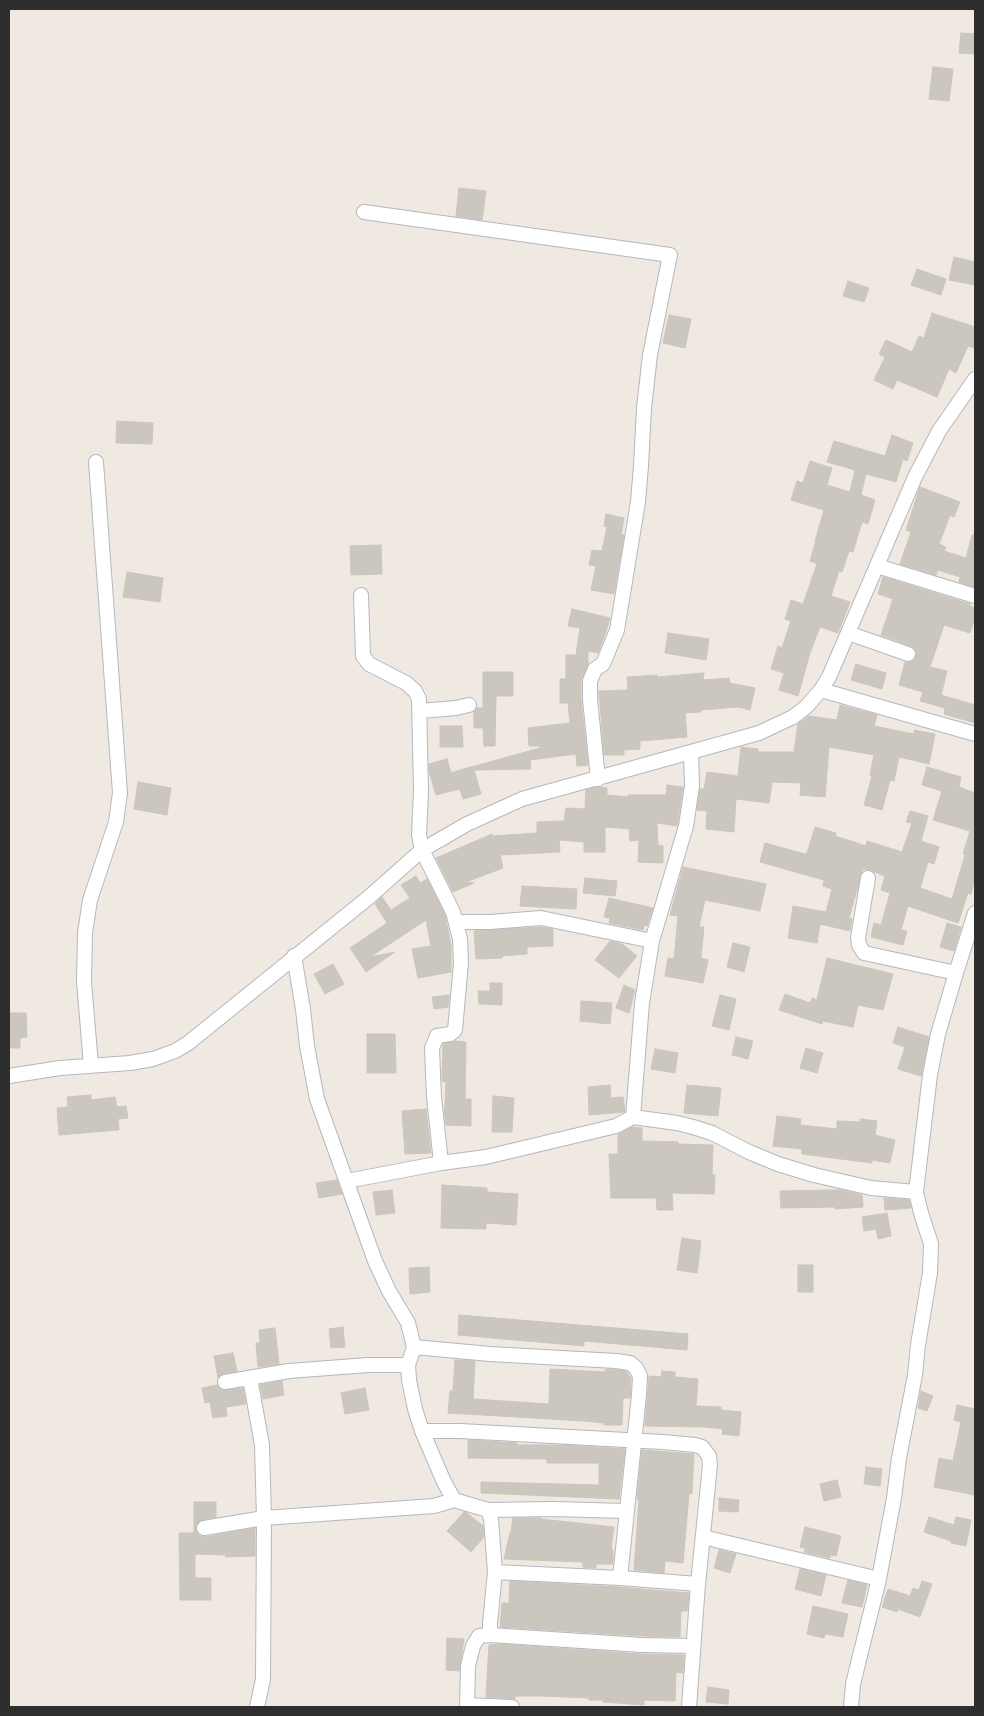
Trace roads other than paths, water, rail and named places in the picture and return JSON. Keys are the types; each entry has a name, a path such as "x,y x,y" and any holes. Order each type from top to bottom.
{"street":[{"path":"364,212 670,255 650,355 644,408 638,502 625,569 617,630 603,664 595,669 590,681 598,779"},
{"path":"9,1076 44,1070 130,1063 153,1059 175,1051 187,1044 368,898 422,850 467,824 522,798 598,779 759,733 777,726 806,707 821,690 829,677 915,477 939,430 975,380"},
{"path":"91,1065 84,982 86,933 90,900 116,822 120,793 96,462"},
{"path":"877,566 975,596"},
{"path":"361,595 363,656 369,664 406,683 415,691 419,699 421,791 419,826 422,850 453,912 460,939 461,963 456,1025 453,1032 437,1036 432,1048 434,1097 441,1163"},
{"path":"848,633 908,654"},
{"path":"821,690 975,734"},
{"path":"420,711 468,705"},
{"path":"633,1117 642,1003 652,941 686,826 692,786 691,752"},
{"path":"868,878 858,938 859,945 864,953 956,973"},
{"path":"851,1707 853,1684 878,1579 894,1498 898,1458 915,1375 932,1251 916,1192 930,1075 938,1034 975,913"},
{"path":"456,922 490,922 541,918 652,941"},
{"path":"294,956 317,1099 375,1261 389,1291 408,1323 414,1347 408,1365 415,1409 422,1431 454,1500"},
{"path":"347,1181 441,1163 486,1158 616,1126 633,1117 677,1123 712,1133 778,1164 832,1180 871,1188 916,1192"},
{"path":"414,1347 630,1363 636,1368 640,1376 639,1395 620,1578"},
{"path":"225,1382 309,1370 368,1365 408,1365"},
{"path":"250,1378 262,1445 264,1518 263,1679 258,1707"},
{"path":"422,1431 460,1431 695,1445 702,1447 709,1456 710,1465 692,1646 689,1707"},
{"path":"204,1528 264,1518 434,1506 454,1500 488,1510 626,1511"},
{"path":"488,1510 491,1520 495,1572 490,1635"},
{"path":"703,1537 878,1579"},
{"path":"495,1572 698,1584"},
{"path":"512,1707 467,1706 468,1666 473,1646 479,1636 490,1635 692,1646"}]}
